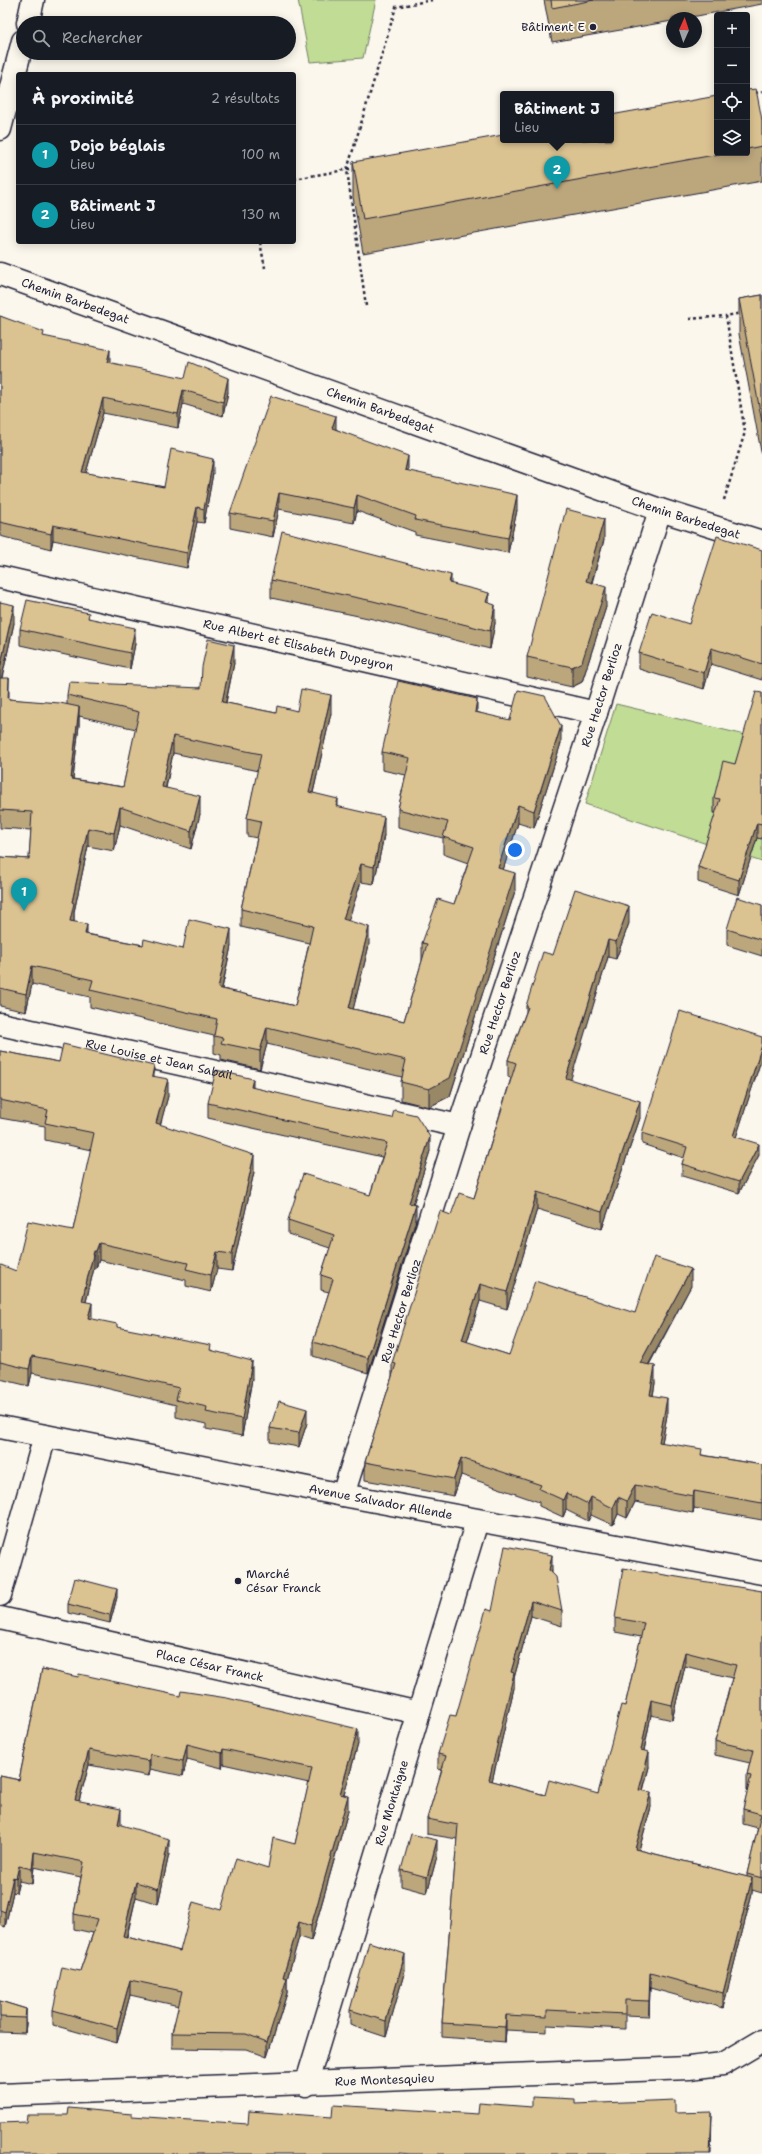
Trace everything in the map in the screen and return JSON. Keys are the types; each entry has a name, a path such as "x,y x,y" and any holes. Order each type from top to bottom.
{"street":[{"path":"30,16 33,0"},
{"path":"0,129 18,60"},
{"name":"Chemin Barbedegat","path":"0,274 660,510 762,542"},
{"name":"Rue Hector Berlioz","path":"343,1496 459,1126 596,713 660,510"},
{"name":"Rue Albert et Elisabeth Dupeyron","path":"0,577 596,713"},
{"name":"Rue Louise et Jean Sabail","path":"0,1024 459,1126"},
{"name":"Avenue Salvador Allende","path":"0,1427 343,1496 762,1573"},
{"path":"0,1595 45,1436"},
{"name":"Rue Montaigne","path":"306,2085 477,1521"},
{"name":"Place César Franck","path":"0,1618 419,1713"},
{"name":"Rue Montesquieu","path":"0,2096 306,2085 689,2068 723,2064 762,2041"}],"path":[{"path":"366,306 347,170 396,8 432,0"},
{"path":"750,94 762,92"},
{"path":"296,179 362,167"},
{"path":"260,244 264,268"},
{"path":"689,319 726,316 747,312"},
{"path":"715,527 745,432 726,316"}],"green space":[{"path":"298,0 376,0 363,58 310,62"},
{"path":"616,704 762,739 762,862 585,804"}],"building":[{"path":"551,0 594,0 552,8"},
{"path":"756,89 762,120 762,146 750,148 750,120 750,90"},
{"path":"714,97 714,155 363,219 353,162 500,136 500,143 614,143 614,114"},
{"path":"762,295 762,422 739,299"},
{"path":"0,316 44,332 43,336 110,350 107,362 185,378 189,362 228,378 223,402 183,390 178,414 103,398 82,472 164,487 171,449 213,459 204,509 197,507 187,553 53,525 51,534 0,522"},
{"path":"271,396 336,416 332,428 408,456 405,470 517,495 508,538 415,520 416,516 357,495 354,508 279,493 273,521 230,513"},
{"path":"566,509 604,519 586,581 606,587 582,662 572,667 527,657"},
{"path":"282,531 451,575 449,583 489,593 486,602 495,605 490,631 373,601 271,580"},
{"path":"717,536 762,550 762,664 711,648 704,673 639,653 652,612 689,624"},
{"path":"27,600 89,613 88,618 135,628 130,653 20,629"},
{"path":"0,602 14,605 0,668"},
{"path":"208,639 234,645 222,702 276,713 277,706 297,711 301,689 331,695 309,792 338,799 336,806 384,817 374,867 361,864 343,919 369,927 349,1008 404,1021 427,944 422,943 438,899 454,904 474,847 443,837 448,822 398,809 410,758 382,752 398,681 477,699 475,712 510,720 518,690 545,696 561,726 534,811 518,805 498,868 515,873 450,1078 429,1089 401,1082 406,1060 267,1027 260,1051 221,1043 223,1038 214,1036 217,1019 90,990 93,980 32,966 26,994 0,988 0,857 29,859 32,812 0,810 0,678 9,678 8,699 60,703 79,707 71,779 123,787 139,712 67,695 69,682 201,688 202,667","holes":["173,736 261,754 247,818 261,821 241,909 313,926 295,1006 218,988 231,929 189,919 183,949 144,939 143,945 85,934 87,924 70,921 74,903 72,902 88,828 114,833 120,807 191,831 200,796 162,787"]},
{"path":"756,692 762,693 762,824 757,823 739,880 698,867 720,799 714,798 723,761 735,764"},
{"path":"575,889 629,906 616,942 608,940 566,1078 640,1101 602,1212 537,1192 507,1292 480,1284 462,1340 509,1355 535,1281 635,1313 654,1257 691,1269 640,1363 655,1366 650,1395 667,1398 659,1442 702,1449 701,1455 762,1465 762,1503 694,1491 693,1496 635,1485 627,1501 618,1497 613,1508 591,1497 588,1504 566,1493 563,1500 539,1489 541,1485 461,1458 454,1479 365,1462 396,1364 392,1363 440,1211 451,1215 459,1193 474,1198 516,1063 508,1060 528,1007 526,1006 543,952 553,955"},
{"path":"737,897 762,905 762,940 727,929"},
{"path":"680,1011 762,1037 762,1045 733,1136 759,1144 739,1182 682,1164 687,1147 642,1133"},
{"path":"63,1044 154,1066 152,1076 168,1079 156,1123 254,1155 232,1254 217,1252 211,1275 186,1269 188,1263 99,1243 96,1251 94,1251 82,1301 92,1303 88,1318 117,1324 117,1327 211,1345 210,1350 252,1361 242,1419 206,1412 207,1407 176,1400 179,1388 93,1368 32,1356 29,1369 0,1362 1,1265 16,1271 28,1221 73,1230 94,1133 45,1123 48,1110 0,1100 0,1051 59,1062"},
{"path":"216,1070 253,1079 251,1087 332,1106 392,1118 394,1110 416,1115 430,1137 409,1203 416,1205 368,1358 313,1342 333,1279 321,1275 334,1235 288,1220 303,1174 370,1195 387,1143 208,1103"},
{"path":"279,1401 307,1409 299,1433 270,1428"},
{"path":"505,1546 552,1555 549,1570 556,1577 562,1611 531,1601 511,1672 514,1673 489,1780 545,1795 549,1780 598,1794 621,1705 625,1706 644,1623 615,1618 623,1568 762,1591 762,1878 747,1874 761,1814 743,1809 751,1776 747,1775 753,1750 715,1741 736,1665 685,1652 672,1705 651,1700 641,1750 649,1752 639,1790 651,1792 635,1849 752,1878 723,1993 650,1973 649,2001 625,2000 625,2014 547,2010 547,2017 506,2015 505,2027 442,2023 458,1825 427,1819 446,1756 438,1754 450,1715 456,1716 486,1609 492,1611"},
{"path":"75,1578 117,1589 110,1615 68,1604"},
{"path":"42,1669 78,1677 79,1674 180,1696 181,1691 227,1698 358,1729 340,1794 348,1796 316,1909 311,1926 299,1922 283,1977 287,1978 267,2042 246,2034 172,2033 182,1991 130,1980 117,2028 53,2010 62,1967 80,1971 98,1919 74,1914 84,1862 34,1852 32,1869 19,1866 16,1878 13,1877 5,1912 0,1910 0,1776 19,1780","holes":["187,1744 222,1753 223,1749 312,1768 295,1844 273,1838 268,1868 236,1858 221,1910 193,1902 180,1951 123,1936 136,1882 158,1889 169,1839 118,1824 121,1809 75,1800 89,1750 149,1761 150,1754 183,1761"]},
{"path":"411,1834 437,1840 427,1877 401,1870"},
{"path":"369,1942 405,1954 386,2021 350,2010"},
{"path":"0,2001 26,2009 25,2018 0,2017"},
{"path":"532,2097 575,2099 575,2104 675,2100 675,2113 712,2112 710,2154 0,2154 0,2123 26,2122 27,2115 68,2115 69,2108 132,2114 132,2116 248,2124 249,2111 332,2117 333,2105 478,2114 479,2103 532,2107"}],"place":[{"name":"Bâtiment E","path":"593,27"},
{"name":"Bâtiment J","path":"557,189"},
{"name":"Dojo béglais","path":"24,911"},
{"name":"Marché César Franck","path":"238,1581"}]}
